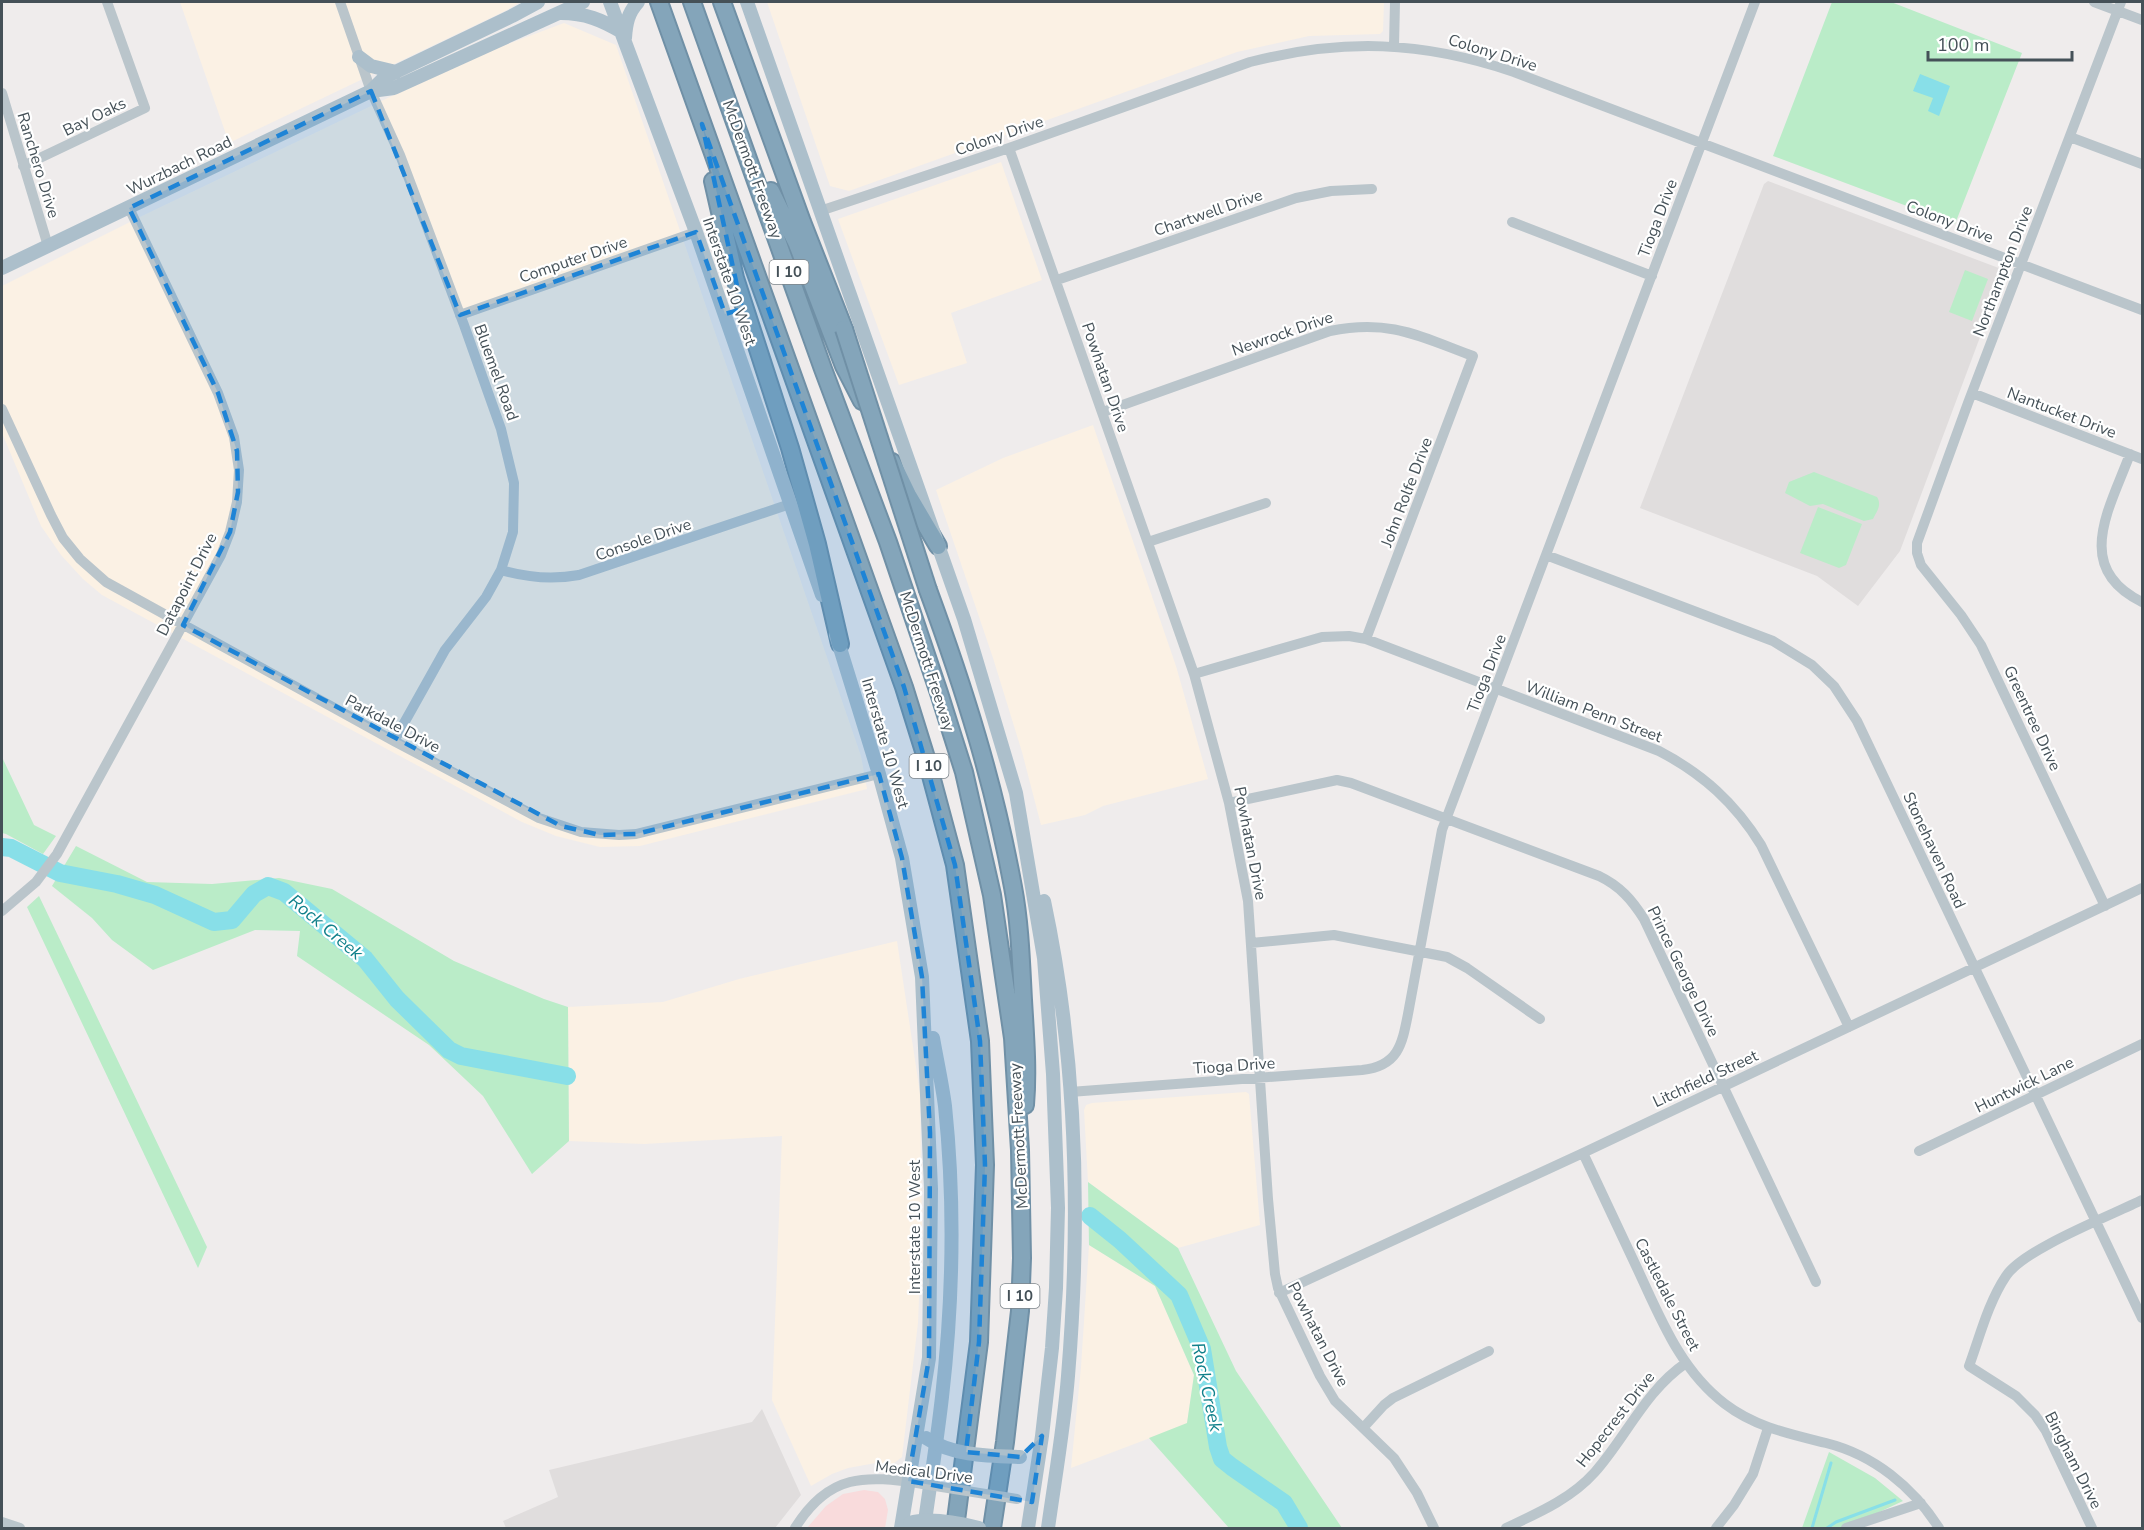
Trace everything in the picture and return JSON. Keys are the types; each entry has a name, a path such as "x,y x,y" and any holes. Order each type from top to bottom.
{"highway":[{"name":"McDermott Freeway","path":"692,2 823,369 885,532 964,772 992,895 1013,1038 1022,1198 1020,1311 1005,1442 992,1528"},
{"path":"722,2 802,222 844,329 986,763 1014,889 1020,952 1027,1079 1020,1150"},
{"name":"McDermott Freeway","path":"659,3 904,687 955,865 980,1041 985,1165 979,1342 955,1528"},
{"path":"733,113 797,244 844,366 908,495 938,546"},
{"path":"702,124 722,226 735,278 790,448 817,544 840,645"}],"main road":[{"name":"Wurzbach Road","path":"2,268 371,90 385,77 538,2"},
{"name":"Wurzbach Road","path":"371,90 394,88 583,2"},
{"name":"Interstate 10 West","path":"610,2 696,232 840,645 902,858 922,977 930,1133 931,1222 929,1358 908,1481 905,1527"},
{"path":"559,13 589,16 600,20 623,35 631,10 638,2"},
{"path":"747,2 964,619 1030,839 1050,930 1062,1003 1074,1154 1073,1277 1068,1377 1048,1528"},
{"path":"359,57 370,66 396,72"},
{"path":"1017,793 1044,958 1057,1163 1056,1288 1042,1436 1028,1528"},
{"path":"922,977 944,1103 949,1157 951,1230 942,1397 924,1528"},
{"path":"919,1416 921,1430 926,1438 944,1449 991,1456 1020,1457 1032,1450 1042,1436"},
{"path":"905,1527 918,1520 979,1528"}],"street":[{"name":"Bay Oaks","path":"23,166 145,108 107,2"},
{"name":"Bluemel Road","path":"340,2 371,90 400,155 501,429 513,472 515,499 513,532 501,570 486,597 445,650 394,741"},
{"path":"1394,46 1395,2"},
{"name":"Tioga Drive","path":"1070,1092 1362,1071 1377,1068 1388,1062 1398,1051 1404,1034 1446,818 1755,2"},
{"path":"2094,2 2119,6 2142,20"},
{"name":"Northampton Drive","path":"1917,553 1917,543 1972,393 2119,6"},
{"name":"Colony Drive","path":"820,211 1009,148 1250,62 1280,54 1319,48 1394,46 1455,54 1485,63 2142,310"},
{"name":"Ranchero Drive","path":"2,93 48,246"},
{"path":"2070,137 2142,165"},
{"name":"Powhatan Drive","path":"1009,148 1194,674 1229,803 1248,901 1273,1261 1279,1293 1335,1401 1387,1451 1407,1475 1434,1528"},
{"name":"Chartwell Drive","path":"1057,280 1296,198 1331,191 1372,189"},
{"name":"Datapoint Drive","path":"2,911 40,877 57,855 221,555 230,532 237,502 239,470 230,422 129,208"},
{"path":"1512,222 1652,276"},
{"name":"Computer Drive","path":"460,315 696,232"},
{"name":"Newrock Drive","path":"1103,412 1330,331 1346,328 1371,326 1395,328 1473,356"},
{"name":"John Rolfe Drive","path":"1366,639 1473,356"},
{"name":"Nantucket Drive","path":"1972,393 2142,459"},
{"name":"Parkdale Drive","path":"2,409 63,538 80,559 106,582 539,818 561,826 600,835 628,835 879,774"},
{"path":"2130,454 2103,526 2101,552 2106,570 2116,585 2142,603"},
{"path":"1148,542 1266,503"},
{"name":"Console Drive","path":"501,570 533,578 564,578 579,575 790,504"},
{"name":"Greentree Drive","path":"1917,553 1921,566 1961,615 1981,645 2105,906"},
{"name":"Stonehaven Road","path":"1546,555 1773,641 1812,665 1834,686 1857,721 1973,967 2098,1221 2142,1318"},
{"name":"William Penn Street","path":"1194,674 1322,637 1349,636 1366,639 1659,751 1700,775 1718,790 1742,816 1761,845 1849,1026"},
{"name":"Prince George Drive","path":"1229,803 1337,780 1352,783 1599,876 1622,890 1635,903 1644,919 1816,1282"},
{"name":"Litchfield Street","path":"1279,1293 1583,1153 2142,888"},
{"path":"1251,943 1334,935 1447,957 1458,962 1540,1019"},
{"name":"Huntwick Lane","path":"1919,1151 2142,1044"},
{"name":"Castledale Street","path":"1583,1153 1664,1325 1686,1363 1705,1386 1726,1405 1768,1428 1793,1437 1843,1449 1860,1456 1893,1476 1921,1503 1939,1528"},
{"path":"2098,1221 2142,1200"},
{"name":"Bingham Drive","path":"2092,1528 2046,1431 2035,1414 2016,1396 1969,1366 1994,1298 2012,1269 2022,1259 2098,1221"},
{"path":"1363,1428 1393,1398 1489,1351"},
{"name":"Hopecrest Drive","path":"1506,1528 1551,1507 1581,1486 1605,1461 1665,1378 1686,1363"},
{"path":"1716,1528 1753,1474 1768,1428"},
{"name":"Medical Drive","path":"795,1528 822,1495 843,1484 862,1479 908,1481 1032,1502"},
{"path":"1846,1528 1921,1503"},
{"path":"2,1522 20,1528"}],"highlighted area":[{"path":"371,91 460,315 696,232 725,314 742,309 702,124 904,687 955,865 980,1041 985,1165 979,1342 966,1452 1020,1457 1042,1436 1032,1502 908,1481 929,1358 930,1133 922,977 902,858 879,774 636,834 600,835 561,826 183,625 230,532 238,492 237,451 218,393 129,208"}],"shaded area":[{"path":"180,2 520,2 229,143"},
{"path":"767,2 1384,2 1383,31 1380,34 1309,36 1237,52 849,191 830,186"},
{"path":"564,23 616,45 861,756 867,789 640,846 600,847 556,836 522,822 102,595 83,579 61,555 41,526 2,433 2,286 473,57"},
{"path":"1001,162 1042,280 951,313 967,363 899,385 838,219"},
{"path":"1768,181 2004,270 1900,551 1858,606 1817,576 1640,508 1764,184"},
{"path":"1093,425 1176,666 1208,779 1103,806 1085,815 1041,825 1022,752 993,658 936,490 1003,458"},
{"path":"897,941 920,1093 922,1224 918,1323 902,1457 893,1464 876,1463 848,1468 811,1486 772,1400 782,1136 644,1144 569,1141 568,1007 663,1002 739,979"},
{"path":"1246,1092 1249,1094 1260,1225 1178,1248 1088,1182 1084,1110 1086,1105"},
{"path":"1089,1245 1155,1286 1194,1375 1187,1424 1071,1468 1081,1367"},
{"path":"762,1409 801,1495 775,1528 506,1528 503,1521 558,1497 549,1470 752,1422"},
{"path":"864,1490 878,1492 885,1499 888,1510 885,1528 807,1528 826,1506 843,1494"}],"green space":[{"path":"1832,2 1891,2 2022,53 1955,224 1773,156"},
{"path":"1965,270 1988,279 1972,321 1949,312"},
{"path":"1814,472 1877,497 1879,505 1873,519 1864,521 1823,504 1810,506 1785,493 1789,482"},
{"path":"1818,507 1862,524 1846,565 1839,568 1800,553"},
{"path":"2,757 34,825 56,836 43,854 2,833"},
{"path":"76,846 147,882 212,884 279,878 332,889 454,961 568,1007 569,1141 532,1174 483,1096 429,1045 297,956 300,931 255,930 153,970 112,940 92,918 52,886"},
{"path":"39,896 207,1247 198,1268 27,907"},
{"path":"1088,1182 1178,1248 1236,1371 1342,1528 1229,1528 1149,1438 1187,1423 1194,1375 1155,1286 1089,1245"},
{"path":"1829,1452 1875,1478 1903,1501 1845,1528 1802,1528"}],"water":[{"path":"1920,74 1950,86 1939,116 1928,111 1933,98 1913,91"}],"waterway":[{"name":"Rock Creek","path":"2,847 11,848 60,873 117,884 155,895 214,922 232,920 254,894 268,886 284,892 365,959 397,999 449,1050 461,1056 567,1076"},
{"name":"Rock Creek","path":"1090,1216 1120,1240 1179,1295 1202,1349 1222,1459 1284,1503 1299,1528"},
{"path":"1812,1528 1831,1463"},
{"path":"1827,1528 1836,1522 1895,1500"}]}
